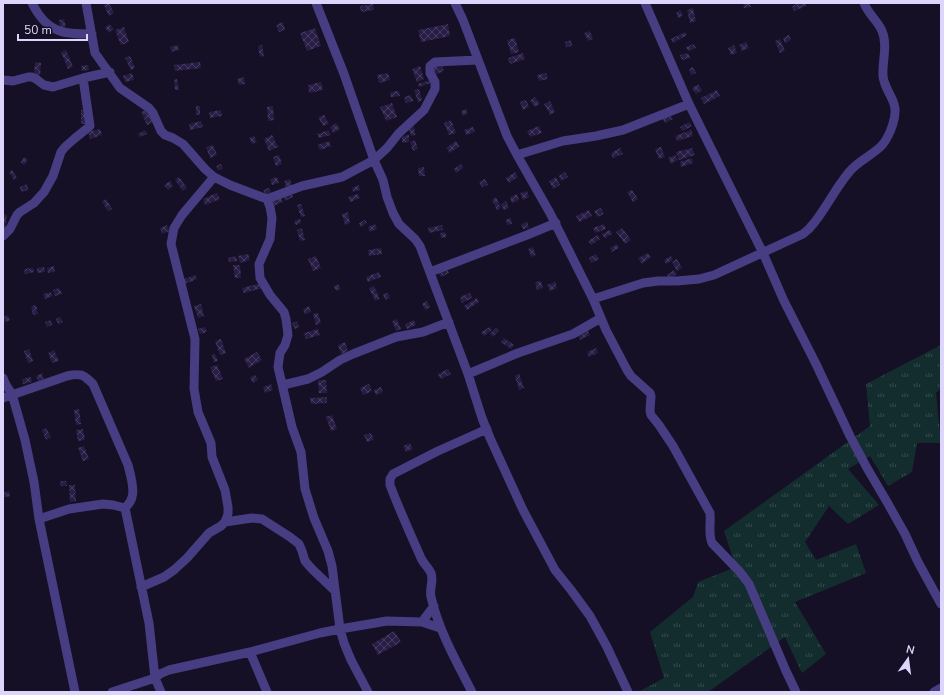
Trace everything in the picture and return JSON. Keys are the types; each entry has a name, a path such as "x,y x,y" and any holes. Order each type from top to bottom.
{"street":[{"path":"32,3 37,13 47,25 61,32 92,34"},
{"path":"86,3 95,53 120,88 149,108 153,113 160,131 183,144 214,177 230,185 267,199 302,186 342,177 374,160 387,148 399,133 424,110 435,89 436,82 430,73 430,66 435,62 478,60"},
{"path":"316,3 344,74 374,160 384,180 387,197 393,213 399,224 415,239 420,246 468,374 482,418 523,510 555,570 590,616 607,647 628,692"},
{"path":"455,3 517,155 556,223 593,299 606,330 627,370 650,393 650,411 673,446 710,513 710,538 712,543 740,572 749,584 796,692"},
{"path":"645,3 689,104 763,253 784,301 850,436 905,534 918,562 941,604"},
{"path":"593,299 643,283 677,281 714,275 803,234 813,224 850,170 858,162 882,145 889,134 895,115 894,105 885,86 883,76 884,39 879,25 864,3"},
{"path":"3,80 13,81 32,77 44,85 52,87 110,72"},
{"path":"3,236 10,229 17,215 34,203 44,192 53,176 61,152 74,138 90,126 83,78"},
{"path":"517,155 563,141 623,130 689,104"},
{"path":"141,587 164,577 174,570 209,533 225,522 228,514 226,490 212,456 211,443 198,412 194,390 195,339 171,244 174,228 182,215 214,177"},
{"path":"267,199 272,218 270,239 259,264 260,278 270,295 284,312 286,319 288,335 285,345 280,353 278,367 292,427 302,452 305,489 332,566 340,629 344,644 368,692"},
{"path":"430,272 527,236 556,223"},
{"path":"468,374 518,353 573,334 601,318"},
{"path":"283,385 308,380 340,360 396,337 423,332 449,322"},
{"path":"3,398 67,376 75,374 85,376 92,384 128,465 133,497 125,508"},
{"path":"3,378 12,394 25,440 34,482 39,519 75,692"},
{"path":"472,692 440,628 430,595 432,579 431,573 422,560 404,522 390,484 390,480 393,474 412,464 487,429"},
{"path":"39,519 69,509 103,504 125,508"},
{"path":"125,508 149,623 155,678 161,692"},
{"path":"225,522 252,518 262,519 299,544 305,561 312,570 335,591"},
{"path":"422,622 434,606"},
{"path":"112,692 155,678 169,670 250,652 340,629 387,621 422,622 440,628"},
{"path":"250,652 266,692"},
{"path":"934,692 941,688"}],"green space":[{"path":"941,345 941,388 936,393 941,443 917,443 912,472 888,486 870,456 848,469 879,505 848,524 829,506 805,542 816,560 856,544 866,573 795,602 826,654 802,673 785,637 708,692 638,692 664,678 650,632 693,597 698,582 736,567 724,531 870,426 866,384"}],"building":[{"path":"109,3 114,13 109,16 104,5"},
{"path":"743,3 750,3 751,7 744,8"},
{"path":"805,3 806,6 794,11 792,6"},
{"path":"373,4 374,10 361,12 360,6"},
{"path":"693,8 696,21 690,23 687,10"},
{"path":"680,10 683,15 678,18 676,13"},
{"path":"64,19 66,28 60,29 59,20"},
{"path":"283,22 285,30 279,32 276,25"},
{"path":"109,24 114,29 109,33 105,28"},
{"path":"448,24 450,36 421,42 418,30"},
{"path":"124,27 129,42 121,45 115,30"},
{"path":"315,28 321,46 307,51 300,33"},
{"path":"590,31 593,39 588,41 584,33"},
{"path":"685,32 687,35 673,43 671,39"},
{"path":"789,35 791,40 785,43 783,38"},
{"path":"515,38 519,52 511,54 507,40"},
{"path":"780,39 785,51 780,53 775,41"},
{"path":"571,40 572,46 566,47 565,42"},
{"path":"746,42 749,48 742,51 739,45"},
{"path":"694,44 696,48 688,51 686,47"},
{"path":"178,45 179,50 172,52 170,47"},
{"path":"262,45 264,56 260,57 258,46"},
{"path":"734,45 737,53 731,55 728,48"},
{"path":"66,50 73,67 68,69 61,52"},
{"path":"523,53 525,59 510,64 508,58"},
{"path":"688,53 690,58 682,60 680,55"},
{"path":"130,56 135,68 131,70 125,58"},
{"path":"35,62 41,63 40,76 34,75"},
{"path":"200,62 201,68 175,71 174,65"},
{"path":"88,65 89,70 82,71 81,66"},
{"path":"442,65 444,71 434,75 432,68"},
{"path":"420,66 424,79 417,82 412,69"},
{"path":"693,67 696,73 691,75 689,69"},
{"path":"132,73 134,80 125,82 123,76"},
{"path":"388,73 390,80 379,83 377,75"},
{"path":"546,73 548,79 539,81 537,75"},
{"path":"244,77 245,84 239,85 237,79"},
{"path":"177,79 179,90 175,90 174,80"},
{"path":"430,80 431,83 419,87 418,84"},
{"path":"321,82 323,90 309,93 308,85"},
{"path":"698,84 702,90 696,94 692,88"},
{"path":"419,89 422,100 418,102 414,90"},
{"path":"717,90 720,96 704,104 701,98"},
{"path":"399,91 400,96 391,97 390,92"},
{"path":"411,95 413,101 406,103 404,97"},
{"path":"535,97 540,104 535,107 530,101"},
{"path":"526,100 529,107 523,110 520,102"},
{"path":"550,101 555,112 550,115 544,104"},
{"path":"392,103 397,117 386,121 380,107"},
{"path":"196,106 200,106 200,115 196,115"},
{"path":"273,106 274,120 268,121 267,107"},
{"path":"148,109 154,122 147,125 141,112"},
{"path":"466,109 468,113 463,116 461,111"},
{"path":"81,110 86,110 85,124 81,124"},
{"path":"221,110 222,116 210,118 209,112"},
{"path":"670,113 673,119 665,123 662,117"},
{"path":"324,115 329,124 323,126 318,117"},
{"path":"451,120 456,133 449,135 444,123"},
{"path":"201,121 203,127 190,130 189,124"},
{"path":"689,122 692,126 683,131 680,127"},
{"path":"336,123 340,129 333,133 330,127"},
{"path":"413,125 416,135 411,136 408,127"},
{"path":"539,126 542,133 530,137 527,131"},
{"path":"473,127 475,132 466,135 464,130"},
{"path":"100,129 102,135 90,139 88,132"},
{"path":"145,130 147,134 140,137 138,134"},
{"path":"329,130 330,135 319,138 317,134"},
{"path":"691,130 693,136 677,141 675,136"},
{"path":"272,135 278,147 269,151 264,139"},
{"path":"409,135 409,142 402,143 402,136"},
{"path":"254,136 257,142 252,144 249,138"},
{"path":"415,140 418,149 413,151 410,142"},
{"path":"329,141 331,146 320,150 318,145"},
{"path":"456,141 460,146 450,153 446,148"},
{"path":"213,145 217,155 210,158 206,147"},
{"path":"661,147 665,157 659,159 655,149"},
{"path":"620,148 623,154 613,158 611,153"},
{"path":"692,148 695,155 679,160 676,152"},
{"path":"279,155 282,164 276,166 273,157"},
{"path":"675,155 678,160 671,164 668,158"},
{"path":"24,157 28,160 24,165 20,162"},
{"path":"692,158 693,163 681,167 680,162"},
{"path":"221,164 223,169 218,170 216,166"},
{"path":"461,164 463,168 456,173 454,169"},
{"path":"424,167 425,176 419,176 418,168"},
{"path":"12,170 17,178 14,180 9,172"},
{"path":"515,172 518,177 509,183 506,178"},
{"path":"565,172 568,177 561,181 559,176"},
{"path":"179,177 187,188 183,191 175,180"},
{"path":"277,177 279,183 272,185 270,179"},
{"path":"556,177 560,185 553,189 549,181"},
{"path":"290,179 292,186 286,188 284,181"},
{"path":"485,179 488,185 482,187 479,182"},
{"path":"170,181 173,186 168,190 164,185"},
{"path":"27,184 28,190 21,192 20,187"},
{"path":"359,185 360,190 353,192 352,188"},
{"path":"269,188 271,193 266,195 263,190"},
{"path":"632,190 638,199 633,202 627,192"},
{"path":"527,191 529,197 523,200 520,193"},
{"path":"217,193 220,199 205,205 203,199"},
{"path":"291,193 293,197 285,201 283,196"},
{"path":"358,194 360,198 350,202 348,197"},
{"path":"517,194 519,200 512,203 510,197"},
{"path":"281,197 283,202 273,206 271,200"},
{"path":"496,197 501,208 497,210 492,200"},
{"path":"106,199 112,209 108,211 102,202"},
{"path":"506,201 509,208 504,210 501,204"},
{"path":"301,204 305,216 301,217 297,205"},
{"path":"601,208 604,214 597,217 594,211"},
{"path":"589,210 592,216 579,222 576,216"},
{"path":"348,212 350,223 345,225 342,214"},
{"path":"3,214 7,215 5,232 3,231"},
{"path":"511,218 512,224 507,225 506,220"},
{"path":"300,219 301,223 296,225 294,221"},
{"path":"365,220 367,223 361,227 359,223"},
{"path":"527,222 529,228 523,229 521,224"},
{"path":"375,224 377,229 370,232 368,227"},
{"path":"604,224 606,229 595,233 593,228"},
{"path":"167,225 170,231 162,234 160,228"},
{"path":"442,225 443,230 429,233 428,228"},
{"path":"302,228 305,240 300,241 297,230"},
{"path":"622,228 631,240 625,244 616,232"},
{"path":"610,230 612,234 605,238 602,234"},
{"path":"445,232 447,237 441,238 440,233"},
{"path":"598,235 600,239 591,245 588,241"},
{"path":"617,244 619,248 612,252 610,248"},
{"path":"533,247 536,255 531,257 528,249"},
{"path":"381,248 382,254 369,256 368,250"},
{"path":"648,253 651,257 642,264 638,258"},
{"path":"248,254 250,260 240,263 238,256"},
{"path":"596,254 599,259 591,263 589,258"},
{"path":"236,256 237,261 229,262 228,258"},
{"path":"316,256 321,268 313,271 308,259"},
{"path":"671,256 673,260 666,264 664,260"},
{"path":"677,259 682,268 677,271 672,262"},
{"path":"233,265 240,265 241,278 235,278"},
{"path":"54,266 55,272 48,273 47,268"},
{"path":"44,267 45,272 37,273 37,268"},
{"path":"33,268 34,272 25,274 24,269"},
{"path":"446,268 449,273 441,277 438,272"},
{"path":"674,270 677,274 670,279 667,275"},
{"path":"379,272 381,277 368,282 366,277"},
{"path":"195,275 197,279 185,284 184,279"},
{"path":"541,281 543,288 537,290 535,282"},
{"path":"555,282 557,288 550,291 547,285"},
{"path":"261,283 263,288 244,293 242,288"},
{"path":"338,284 341,289 336,291 334,286"},
{"path":"374,286 380,299 375,301 369,288"},
{"path":"59,288 62,294 55,296 53,290"},
{"path":"51,292 53,296 45,299 43,294"},
{"path":"388,293 390,298 385,300 383,294"},
{"path":"470,293 472,298 462,303 460,297"},
{"path":"477,298 479,302 467,310 464,306"},
{"path":"427,301 430,307 425,310 422,304"},
{"path":"201,304 204,316 198,318 194,306"},
{"path":"36,305 38,314 33,315 31,306"},
{"path":"309,306 311,312 305,314 303,309"},
{"path":"318,313 321,323 316,325 313,314"},
{"path":"8,315 10,320 3,323 3,317"},
{"path":"60,317 63,322 58,324 56,319"},
{"path":"397,319 401,329 396,331 392,321"},
{"path":"51,320 52,325 47,327 45,322"},
{"path":"414,320 416,325 407,329 405,324"},
{"path":"297,321 299,327 295,329 292,323"},
{"path":"205,327 207,332 200,334 198,329"},
{"path":"490,327 492,330 484,336 481,332"},
{"path":"496,328 499,331 493,337 490,334"},
{"path":"318,329 320,335 306,339 304,333"},
{"path":"587,330 590,335 580,340 578,335"},
{"path":"504,338 514,345 511,349 501,342"},
{"path":"221,339 226,353 220,355 215,341"},
{"path":"345,342 348,351 341,354 338,345"},
{"path":"596,348 598,353 589,357 587,352"},
{"path":"29,349 33,361 28,363 24,351"},
{"path":"54,350 59,361 52,363 48,353"},
{"path":"257,352 262,360 249,368 244,359"},
{"path":"215,354 218,361 214,362 212,355"},
{"path":"217,365 223,379 216,381 210,367"},
{"path":"448,369 451,374 441,379 438,374"},
{"path":"42,373 44,379 38,381 36,376"},
{"path":"519,374 524,388 519,390 515,376"},
{"path":"255,375 258,380 253,383 250,377"},
{"path":"31,377 32,382 23,384 22,379"},
{"path":"318,380 326,380 327,393 319,393"},
{"path":"271,384 273,390 265,393 263,387"},
{"path":"369,384 372,391 363,395 360,388"},
{"path":"381,387 383,392 376,395 374,390"},
{"path":"327,397 327,403 311,404 310,398"},
{"path":"79,409 81,424 76,425 74,410"},
{"path":"332,415 337,429 331,431 326,417"},
{"path":"46,428 51,437 46,440 42,430"},
{"path":"83,429 85,440 78,441 76,430"},
{"path":"371,433 374,440 367,442 364,435"},
{"path":"410,443 413,449 406,452 403,446"},
{"path":"84,446 89,459 83,461 78,448"},
{"path":"60,481 66,481 67,486 61,486"},
{"path":"69,485 75,485 76,501 70,502"},
{"path":"9,491 10,496 3,498 3,493"},
{"path":"394,631 401,642 378,655 372,644"}]}
